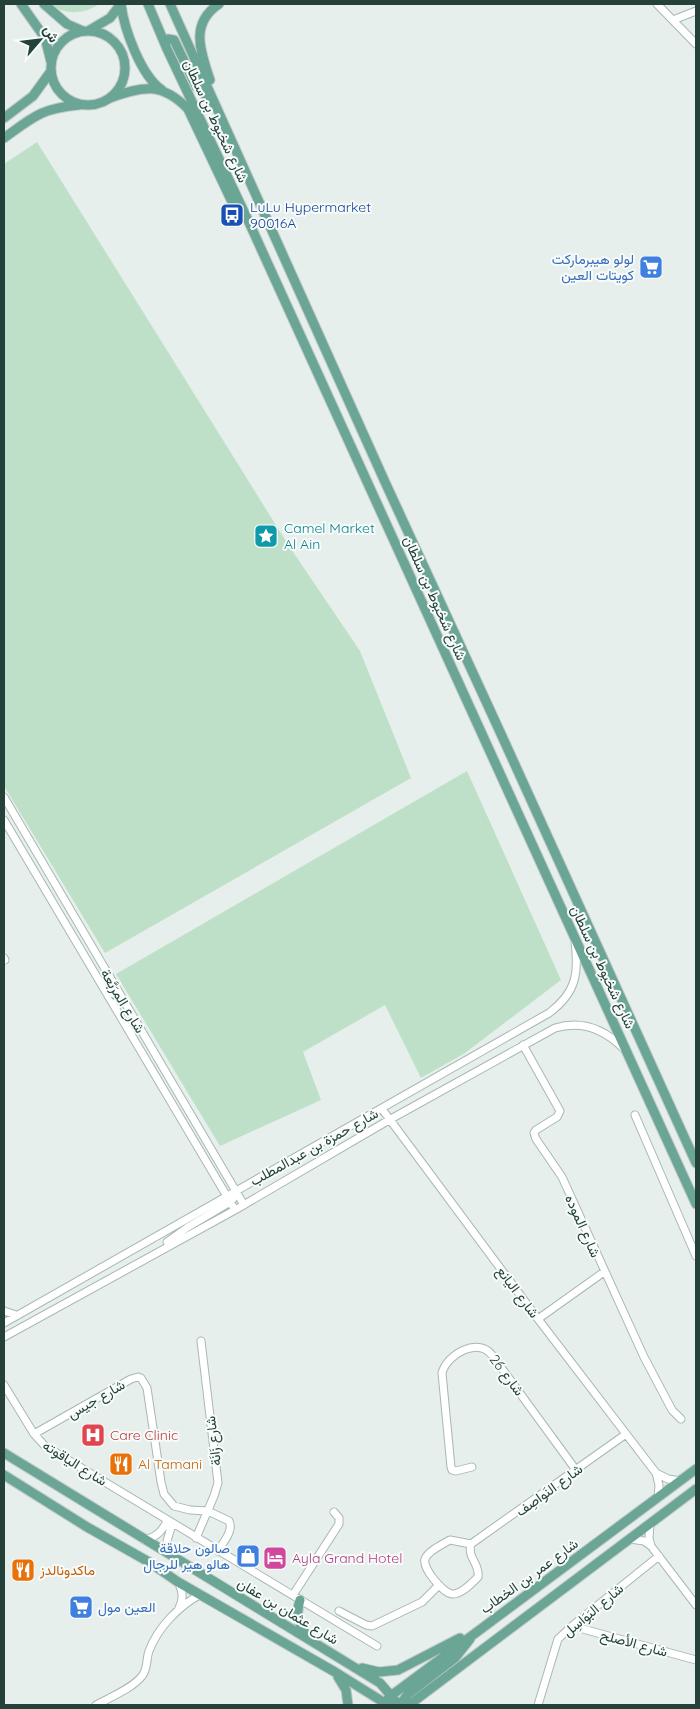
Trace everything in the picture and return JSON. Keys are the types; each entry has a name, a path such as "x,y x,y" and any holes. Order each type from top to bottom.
{"main road":[{"path":"20,4 46,38 52,78 59,90 69,100 83,104"},
{"path":"44,4 67,24 86,31 102,34 114,42 124,61 124,68 121,82 108,99"},
{"path":"4,118 33,96 51,67 54,52 62,42 71,35 86,31 110,18 121,4"},
{"path":"121,4 124,23 142,66 153,83 178,99 188,110 233,204 240,214 247,218"},
{"name":"شارع شخبوط بن سلطان","path":"148,4 696,1204"},
{"path":"217,107 199,40 204,18 219,4"},
{"name":"شارع شخبوط بن سلطان","path":"173,5 389,490 502,734 696,1163"},
{"path":"165,44 168,39 174,40 196,86 217,107"},
{"path":"4,138 42,112 53,108 96,104 134,90 153,89 165,91"},
{"name":"شارع عثمان بن عفان","path":"4,1454 380,1683 399,1705"},
{"name":"شارع عمر بن الخطاب","path":"392,1695 696,1470"},
{"name":"شارع عثمان بن عفان","path":"4,1475 178,1582 335,1672 384,1704"},
{"path":"410,1705 696,1489"},
{"path":"296,1597 298,1619 301,1627 312,1642"},
{"path":"347,1664 374,1672 392,1672 460,1638 472,1634"},
{"path":"403,1705 407,1695 455,1658 472,1634"},
{"path":"335,1672 346,1690 348,1705"},
{"path":"384,1704 392,1695"}],"street":[{"path":"657,4 696,44"},
{"path":"673,20 696,11"},
{"name":"شارع المِرَبَّعة","path":"4,797 244,1205"},
{"name":"شارع المِرَبَّعة","path":"4,820 235,1210"},
{"name":"شارع حمزة بن عبدالمطلب","path":"4,1323 229,1199 236,1191 549,1013 559,1006 573,985 577,958 574,937"},
{"name":"شارع حمزة بن عبدالمطلب","path":"4,1337 244,1205 389,1120 555,1028 583,1025 605,1032 626,1051"},
{"name":"شارع الموده","path":"523,1045 560,1111 557,1117 536,1130 534,1136 562,1177 644,1357 672,1410 681,1419"},
{"name":"شارع اليانع","path":"382,1109 538,1319 656,1473"},
{"path":"635,1115 696,1256"},
{"path":"154,1254 188,1227 229,1199"},
{"path":"538,1319 604,1272"},
{"path":"4,1311 17,1315"},
{"name":"شارع زَانَة","path":"196,1538 218,1483 201,1341"},
{"name":"شارع 26","path":"472,1466 456,1471 452,1470 451,1467 442,1373 452,1358 470,1348 478,1346 489,1352 576,1470"},
{"name":"شارع جيس","path":"34,1434 131,1379 141,1378 147,1388 164,1494 174,1506 181,1509 208,1511"},
{"name":"شارع الياقوته","path":"4,1385 34,1434 45,1446 377,1646"},
{"name":"شارع النَواصِف","path":"471,1544 626,1434"},
{"path":"656,1473 668,1479 681,1481"},
{"path":"656,1473 660,1485 658,1498"},
{"path":"208,1511 231,1524 231,1530 218,1551"},
{"path":"296,1597 339,1524 339,1518 334,1512"},
{"path":"144,1540 157,1535 170,1522"},
{"path":"170,1522 167,1542 170,1555"},
{"path":"650,1524 649,1538 651,1546"},
{"path":"453,1539 464,1544 471,1544 469,1552 478,1571 478,1577 463,1590 454,1594 446,1592 426,1567 425,1558 428,1554 453,1539"},
{"path":"630,1539 644,1541 651,1546 696,1605"},
{"name":"شارع البَوَاسِل","path":"538,1705 556,1645 563,1634 659,1556"},
{"path":"178,1582 183,1598 179,1608"},
{"path":"340,1611 366,1625 372,1626 422,1602 439,1585"},
{"path":"96,1705 141,1677 145,1671 153,1643 162,1628 179,1608 200,1594"},
{"name":"شارع الأصلح","path":"572,1626 696,1660"}],"green space":[{"path":"49,4 99,4 81,12 68,12"},
{"path":"37,142 289,546 360,651 411,778 105,953 4,786 4,164"},
{"path":"467,771 561,980 465,1053 421,1078 385,1005 303,1052 321,1100 220,1146 116,974"}],"place":[{"name":"LuLu Hypermarket 90016A","path":"232,215"},
{"name":"لولو هيبرماركت كويتات العين","path":"651,267"},
{"name":"Camel Market Al Ain","path":"266,536"},
{"name":"Care Clinic","path":"93,1435"},
{"name":"Al Tamani","path":"121,1464"},
{"name":"صالون حلاقة هالو هير للرجال","path":"248,1556"},
{"name":"Ayla Grand Hotel","path":"275,1558"},
{"name":"ماكدونالدز","path":"23,1570"},
{"name":"العين مول","path":"81,1607"}]}
